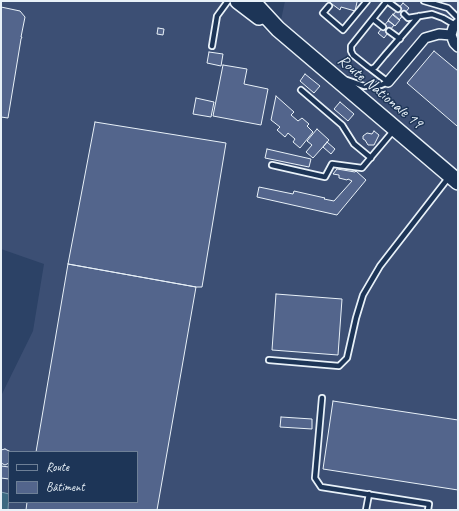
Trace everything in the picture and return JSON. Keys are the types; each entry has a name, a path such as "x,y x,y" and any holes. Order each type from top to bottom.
{"main road":[{"name":"Route Nationale 19","path":"238,1 278,29"},
{"name":"Route Nationale 19","path":"252,1 278,29 454,179"}],"street":[{"path":"457,22 451,32 451,35 454,43 458,47"},
{"path":"388,82 425,38 439,34 451,35"}],"lane":[{"path":"212,46 217,16 228,1"},
{"path":"329,6 323,13 343,30 367,1"},
{"path":"388,82 353,55 351,46 387,1 398,10"},
{"path":"424,1 448,8 457,22"},
{"path":"404,14 408,18 432,14 457,22"},
{"path":"371,69 375,68 419,16"},
{"path":"373,18 383,26"},
{"path":"389,31 400,39"},
{"path":"332,75 364,86 380,85 388,82"},
{"path":"301,90 342,125 354,144 371,158"},
{"path":"272,165 325,177 332,164 362,168 395,129"},
{"path":"268,360 339,366 347,358 362,295 380,266 454,179"},
{"path":"322,398 315,478 321,487 429,504 428,510"},
{"path":"366,510 369,494"}],"shaded area":[{"path":"1,1 231,1 277,39 285,1 458,1 458,510 1,510 1,396 33,331 44,264 1,249"},
{"path":"1,492 8,494 8,503 8,510 1,510"}],"building":[{"path":"328,1 357,2 355,11 341,7 340,10"},
{"path":"403,3 409,8 399,20 393,15"},
{"path":"1,7 20,11 25,17 8,118 1,117"},
{"path":"393,14 400,20 395,26 388,20"},
{"path":"388,21 394,25 384,38 378,33"},
{"path":"158,28 164,29 163,35 157,34"},
{"path":"434,51 458,71 457,126 407,83"},
{"path":"209,52 223,54 221,66 207,63"},
{"path":"223,65 247,69 244,84 268,89 261,125 213,116"},
{"path":"305,74 320,86 314,93 300,81"},
{"path":"276,96 294,112 291,115 298,121 302,118 309,124 307,126 313,132 300,148 293,142 295,139 288,133 285,137 277,130 280,127 271,120"},
{"path":"196,98 214,102 211,117 193,114"},
{"path":"340,102 354,114 348,121 334,109"},
{"path":"95,122 226,143 202,287 68,264"},
{"path":"317,129 329,140 313,158 306,152 312,145 307,141"},
{"path":"374,131 379,135 374,145 368,145 363,139 363,136 367,133 372,134"},
{"path":"327,142 335,149 331,154 323,147"},
{"path":"267,149 311,159 309,167 265,158"},
{"path":"337,169 356,171 366,180 337,215 257,197 259,187 293,194 294,191 334,201 352,181 339,178 339,175 333,174"},
{"path":"68,264 196,287 157,510 26,510 27,503 138,503 138,451 36,451"},
{"path":"276,294 342,299 338,355 272,350"},
{"path":"333,401 458,420 458,490 323,469"},
{"path":"281,417 312,419 312,429 280,427"},
{"path":"5,449 9,451 8,464 5,465 1,463 1,450"},
{"path":"1,466 8,467 8,479 1,478"}]}
